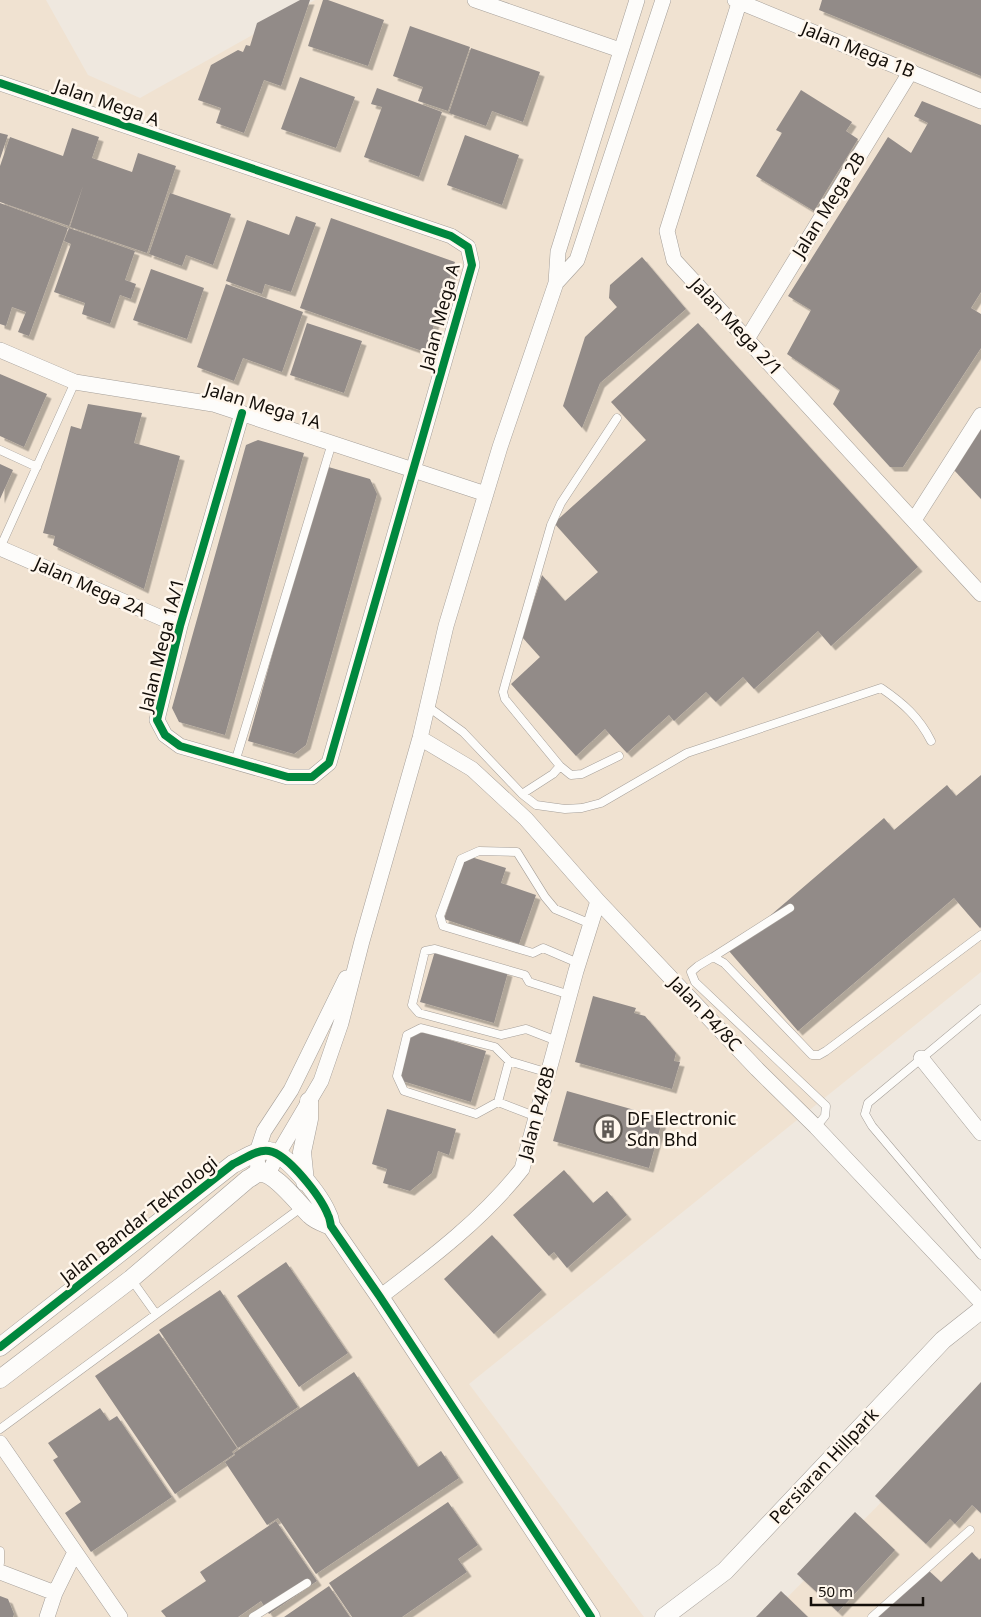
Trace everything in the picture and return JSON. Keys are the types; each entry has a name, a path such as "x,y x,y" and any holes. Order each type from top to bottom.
{"street":[{"path":"475,0 620,50"},
{"path":"331,1226 311,1216 278,1182 263,1174 257,1152 264,1131 291,1090 358,954 398,809 420,738 446,626 500,447 556,283 558,252 637,0"},
{"path":"556,283 578,260 663,0"},
{"name":"Jalan Mega 1B","path":"738,0 981,101"},
{"name":"Jalan Mega 2/1","path":"738,0 667,231 674,260 981,594"},
{"name":"Jalan Mega 2B","path":"747,339 911,72"},
{"name":"Jalan Mega A","path":"0,83 450,236 468,247 472,265 329,763 312,777"},
{"name":"Jalan Mega 1A","path":"0,350 75,382 213,404 486,494"},
{"name":"Jalan Mega 1A/1","path":"242,413 180,626 157,720 165,735 180,746 288,777 312,777"},
{"path":"914,520 981,415"},
{"name":"Jalan Mega 2A","path":"0,548 180,626"},
{"name":"Jalan P4/8C","path":"420,738 472,769 526,819 598,901 757,1068 816,1127 981,1302"},
{"name":"Jalan P4/8B","path":"380,1296 419,1266 480,1214 508,1188 522,1170 578,963 598,901"},
{"name":"Jalan Bandar Teknologi","path":"0,1379 131,1279 248,1179 263,1174 278,1154 321,1081 338,1032 358,954"},
{"path":"922,1058 981,1133"},
{"path":"305,1182 302,1152 309,1119 308,1101"},
{"path":"257,1152 268,1151 278,1154 291,1164 320,1200 329,1215 331,1226 380,1296 592,1616"},
{"name":"Jalan Bandar Teknologi","path":"0,1347 233,1164 257,1152"},
{"name":"Persiaran Hillpark","path":"664,1617 725,1571 943,1340 981,1310"},
{"path":"0,1443 120,1617"},
{"path":"46,1617 55,1593 75,1552"},
{"path":"0,1572 55,1593"}],"lane":[{"path":"0,548 75,382"},
{"path":"617,418 561,503 551,525 503,692 505,700 560,766 571,775 582,774 620,756"},
{"path":"235,762 332,443"},
{"path":"0,450 37,467"},
{"path":"428,706 463,732 522,794 536,805 565,809 582,808 601,803 687,753 881,688 907,707 923,725 931,740"},
{"path":"522,794 553,774 560,766"},
{"path":"578,963 543,948 533,953 443,926 440,916 461,859 480,851 517,852 545,897 555,909 590,924"},
{"path":"790,908 691,972 695,982 826,1106 825,1116 816,1127"},
{"path":"713,957 724,962 812,1055 819,1055 981,935"},
{"path":"557,1041 526,1029 501,1035 419,1013 412,1005 425,951 435,949 525,976 529,982 570,995"},
{"path":"981,1009 868,1103 864,1114 981,1256"},
{"path":"509,1061 498,1102 476,1114 404,1091 398,1076 407,1035 420,1028 495,1046 509,1061 549,1073"},
{"path":"498,1102 537,1117"},
{"path":"0,1429 302,1207"},
{"path":"131,1279 156,1314"},
{"path":"872,1617 970,1530"},
{"path":"0,1551 0,1563"},
{"path":"253,1617 307,1583"}],"shaded area":[{"path":"0,0 46,0 88,75 140,98 315,0 981,0 981,972 469,1384 644,1617 0,1617"},
{"path":"981,1401 981,1617 768,1617"}],"building":[{"path":"300,0 310,0 281,86 264,80 244,133 216,123 221,108 198,100 211,65 238,50 243,52 246,45 250,46 257,23"},
{"path":"323,0 328,0 384,20 368,66 308,46"},
{"path":"822,0 981,0 981,76 819,10"},
{"path":"410,26 470,47 448,111 418,101 423,87 393,76"},
{"path":"471,48 540,72 523,122 492,111 486,126 449,113"},
{"path":"300,77 355,97 336,148 281,129"},
{"path":"377,88 442,112 419,177 364,157 382,107 371,104"},
{"path":"801,90 852,122 846,131 858,139 814,211 756,176 782,133 776,130"},
{"path":"922,101 981,125 981,292 971,308 981,314 981,348 903,467 890,467 833,404 840,390 787,354 811,310 788,296 888,137 911,153 928,123 914,116"},
{"path":"72,128 99,137 92,158 132,172 138,153 176,166 147,253 70,227 83,186 69,226 0,202 0,166 10,137 63,156"},
{"path":"0,133 8,135 0,159"},
{"path":"465,135 519,155 502,205 447,185"},
{"path":"170,193 231,214 213,265 186,255 182,266 149,254"},
{"path":"0,203 68,228 29,336 18,332 26,312 12,307 6,326 0,324"},
{"path":"296,216 316,223 291,292 265,284 262,294 226,281 247,220 289,235"},
{"path":"331,218 455,262 425,352 300,308"},
{"path":"69,228 135,251 125,280 136,284 131,299 120,295 110,324 82,314 85,303 54,292 71,244 64,241"},
{"path":"642,257 686,309 600,383 582,428 563,406 585,337 617,307 609,298 610,285"},
{"path":"151,269 204,288 187,339 133,320"},
{"path":"226,284 303,312 282,372 243,358 234,381 197,367"},
{"path":"307,323 362,341 344,393 290,375"},
{"path":"698,323 918,567 831,646 818,631 754,689 743,677 716,702 706,692 674,721 669,715 627,753 605,729 576,756 511,684 540,657 522,637 542,575 565,601 598,572 554,523 646,440 611,402"},
{"path":"0,374 47,394 24,447 0,436"},
{"path":"88,404 142,413 134,443 180,456 144,589 53,545 55,536 43,533 71,426 81,429"},
{"path":"981,429 981,499 954,470"},
{"path":"258,440 304,453 225,735 179,722 172,708 246,445"},
{"path":"0,464 13,470 0,499"},
{"path":"325,466 370,479 377,494 306,745 294,754 248,741"},
{"path":"981,775 981,927 954,898 798,1031 729,951 884,818 894,830 947,785 956,796"},
{"path":"465,855 506,868 501,883 536,895 519,944 444,919"},
{"path":"435,951 508,972 494,1023 420,1002"},
{"path":"593,996 636,1008 634,1013 645,1016 676,1053 674,1061 680,1062 672,1089 575,1062"},
{"path":"411,1028 486,1051 471,1102 396,1079"},
{"name":"DF Electronic Sdn Bhd","path":"567,1091 663,1118 649,1168 553,1141"},
{"path":"387,1109 456,1129 449,1155 438,1151 432,1173 410,1191 383,1183 387,1169 372,1164"},
{"path":"564,1170 593,1203 607,1191 627,1215 567,1268 554,1252 549,1256 513,1215"},
{"path":"492,1235 542,1290 494,1334 444,1279"},
{"path":"286,1262 348,1353 299,1387 237,1296"},
{"path":"220,1290 298,1407 238,1448 159,1330"},
{"path":"159,1333 237,1448 232,1452 234,1454 175,1494 95,1376"},
{"path":"354,1372 418,1467 441,1451 459,1478 316,1574 278,1518 267,1525 225,1462 235,1455 234,1453"},
{"path":"981,1382 981,1513 972,1505 955,1524 950,1519 926,1544 875,1496"},
{"path":"100,1408 109,1421 117,1416 172,1497 91,1552 65,1513 81,1502 53,1460 58,1457 48,1443"},
{"path":"448,1502 478,1545 458,1559 467,1572 402,1617 352,1617 329,1583"},
{"path":"855,1512 895,1550 838,1612 797,1574"},
{"path":"276,1521 317,1581 269,1614 261,1601 238,1617 166,1617 161,1611 206,1581 200,1572"},
{"path":"972,1552 979,1560 981,1558 981,1617 877,1617 927,1569 941,1582"},
{"path":"329,1586 350,1617 284,1617"},
{"path":"781,1591 808,1617 756,1617"},
{"path":"0,1596 8,1599 14,1614 13,1617 0,1617"}],"cycle path":[{"path":"0,83 451,236 468,247 472,265 329,763 312,777 288,777 180,746 165,735 157,720 180,626 242,413"},
{"path":"0,1347 233,1164 260,1151 269,1151 277,1154 303,1177 318,1198 329,1216 331,1226 591,1617"}],"place":[{"name":"DF Electronic Sdn Bhd","path":"608,1129"}]}
